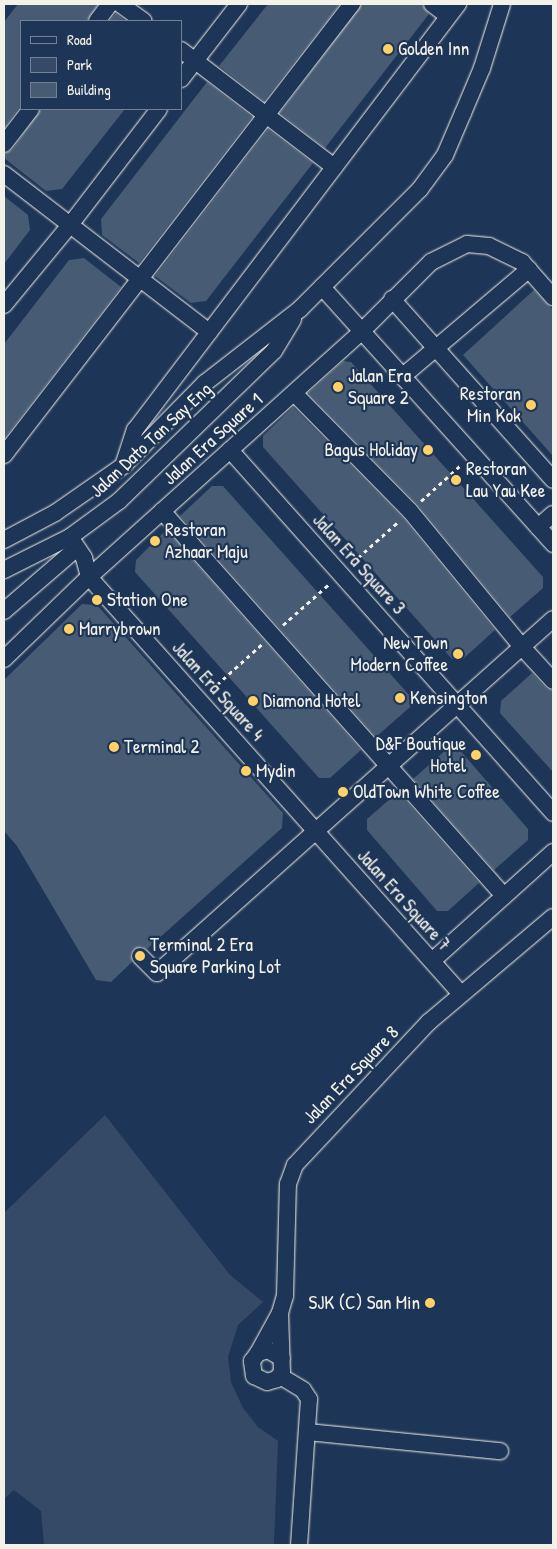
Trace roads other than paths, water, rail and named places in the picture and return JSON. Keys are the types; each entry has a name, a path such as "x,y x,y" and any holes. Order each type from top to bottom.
{"street":[{"path":"98,20 110,4"},
{"path":"120,4 142,20"},
{"path":"182,78 239,4"},
{"path":"4,455 142,280 352,4"},
{"path":"124,465 135,430 453,10 432,4"},
{"name":"Jalan Dato Tan Say Eng","path":"4,540 56,513 124,465 205,383 300,309 420,189 444,155 482,68 502,4"},
{"path":"182,51 334,167"},
{"path":"4,144 30,110"},
{"path":"4,305 70,225 158,110"},
{"path":"4,174 209,332"},
{"name":"Jalan Era Square 1","path":"4,660 89,577 363,330 431,262 467,244 489,246 517,259 529,269 553,297"},
{"path":"403,376 529,269"},
{"path":"322,288 363,330 553,544"},
{"path":"392,299 434,349 553,480"},
{"name":"Jalan Dato Tan Say Eng","path":"4,570 73,543 274,351 300,309"},
{"path":"294,392 410,511 522,647 553,681"},
{"name":"Jalan Era Square 3","path":"230,450 553,813"},
{"path":"162,511 504,896"},
{"path":"538,527 553,514"},
{"path":"4,611 73,543"},
{"name":"Jalan Era Square 4","path":"73,543 89,577 317,832"},
{"path":"140,956 158,973 553,619"},
{"name":"Jalan Era Square 7","path":"317,832 461,994"},
{"path":"432,961 553,852"},
{"name":"Jalan Era Square 8","path":"280,1314 251,1366 258,1379 272,1382 280,1376 284,1365 280,1314 287,1278 288,1184 295,1165 429,1022 553,917"},
{"path":"258,1353 268,1350 282,1358"},
{"path":"280,1376 303,1390 309,1399 299,1545"},
{"path":"308,1432 500,1451"}],"place":[{"name":"Golden Inn","path":"388,49"},
{"name":"Jalan Era Square 2","path":"338,387"},
{"name":"Restoran Min Kok","path":"531,405"},
{"name":"Bagus Holiday","path":"428,450"},
{"name":"Restoran Lau Yau Kee","path":"456,480"},
{"name":"Restoran Azhaar Maju","path":"155,541"},
{"name":"Station One","path":"97,600"},
{"name":"Marrybrown","path":"69,629"},
{"name":"New Town Modern Coffee","path":"458,654"},
{"name":"Kensington","path":"400,698"},
{"name":"Diamond Hotel","path":"253,701"},
{"name":"Terminal 2","path":"114,747"},
{"name":"D&F Boutique Hotel","path":"476,755"},
{"name":"Mydin","path":"246,771"},
{"name":"OldTown White Coffee","path":"343,792"},
{"name":"Terminal 2 Era Square Parking Lot","path":"140,956"},
{"name":"SJK (C) San Min","path":"430,1303"}]}
